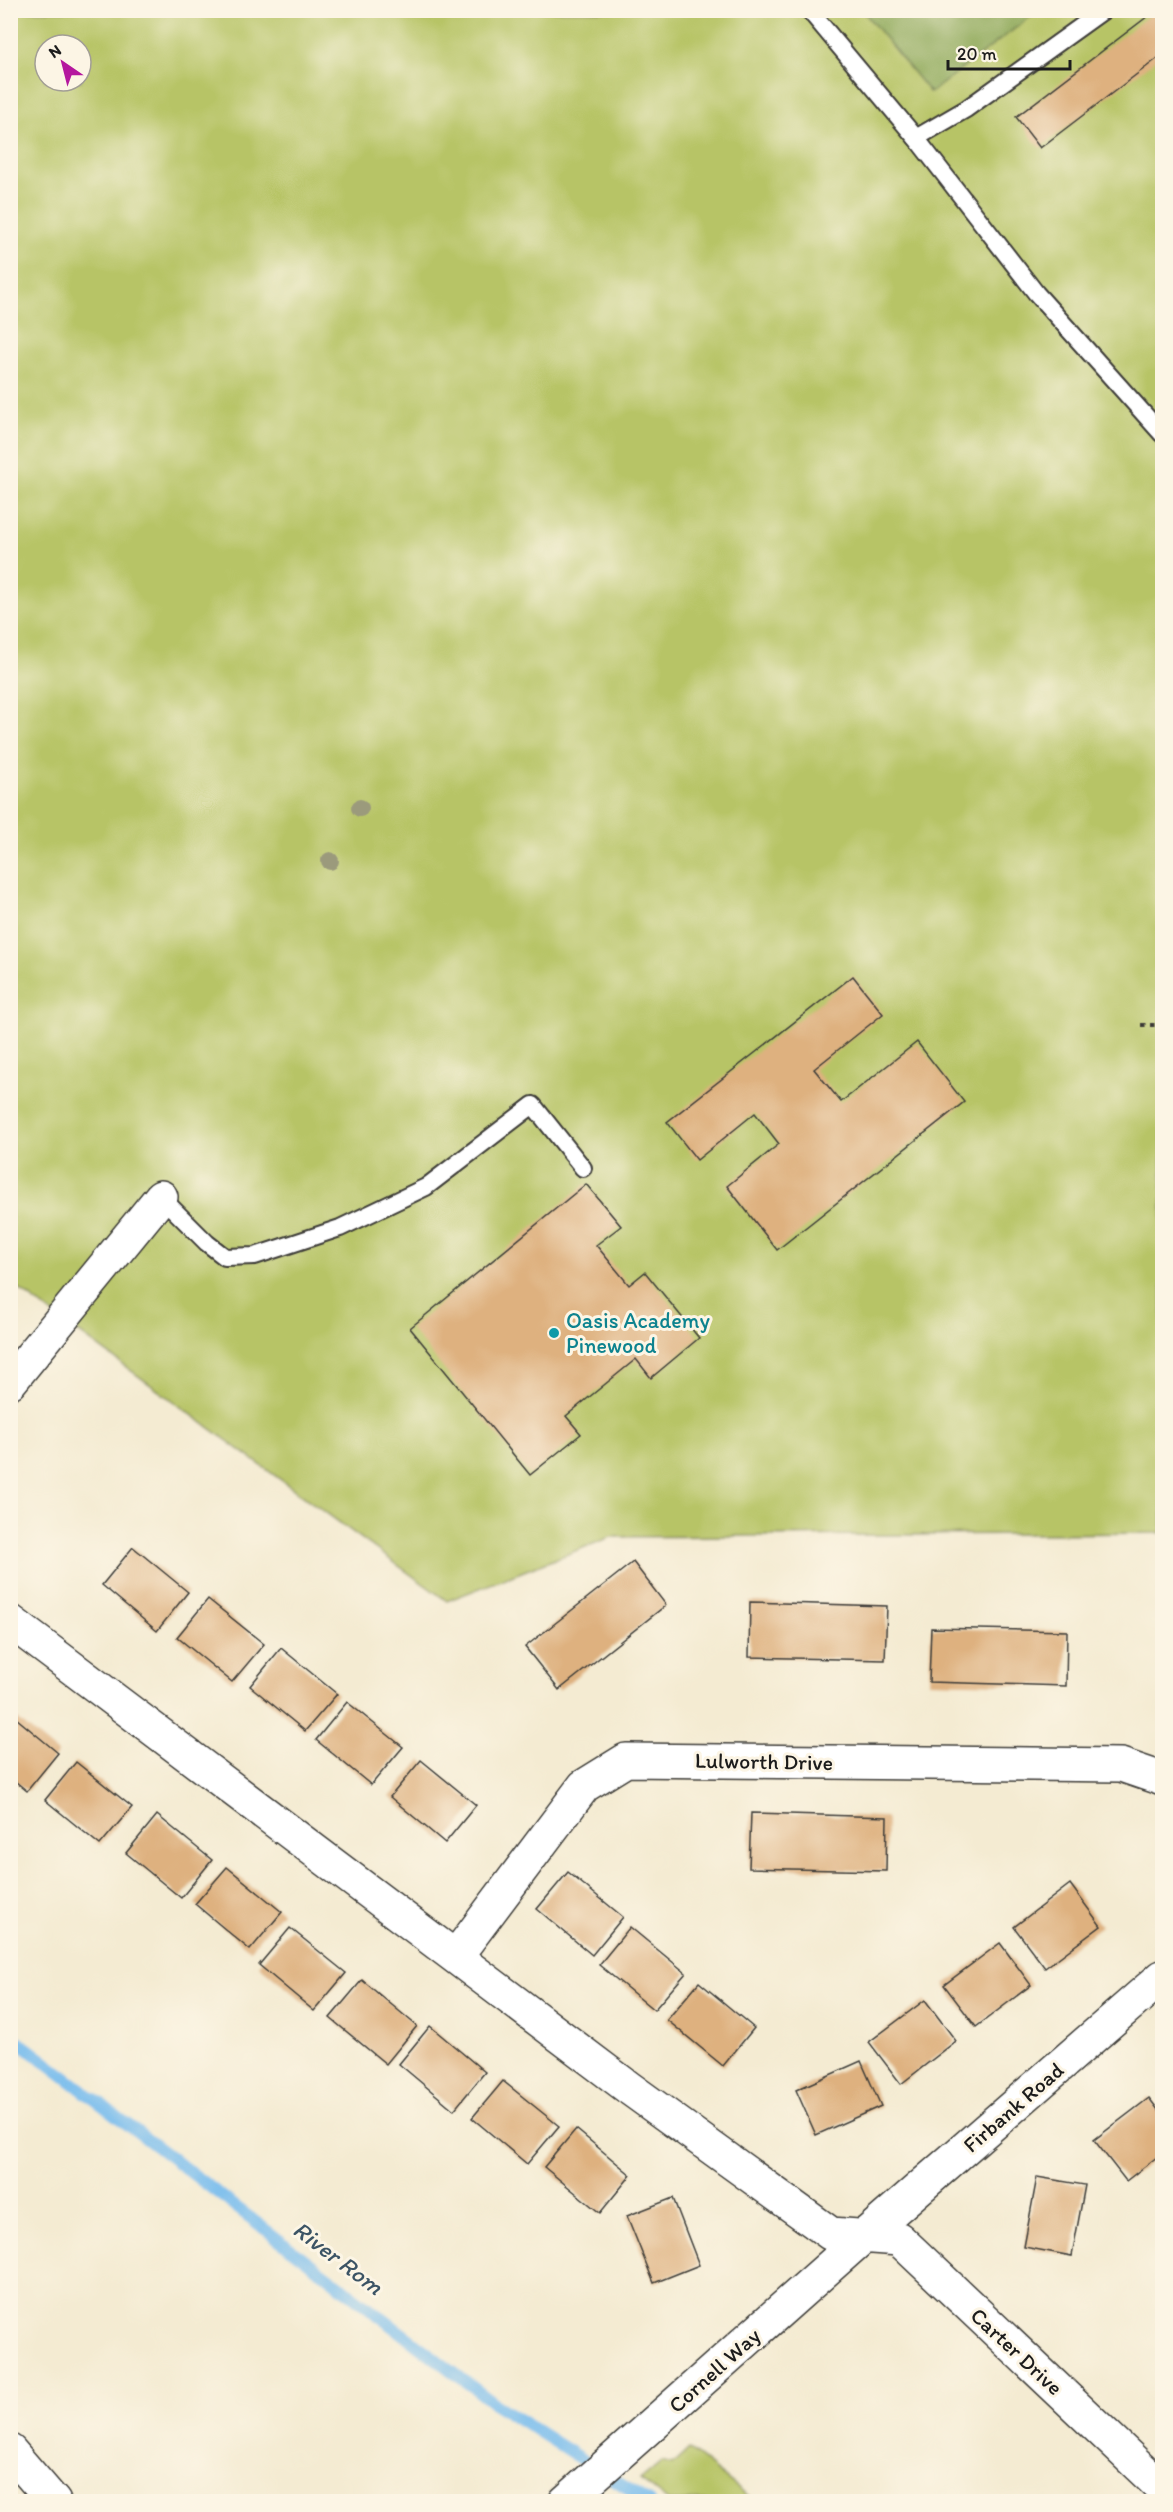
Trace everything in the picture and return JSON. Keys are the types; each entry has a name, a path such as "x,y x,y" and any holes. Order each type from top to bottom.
{"street":[{"path":"10,1382 161,1197"},
{"name":"Carter Drive","path":"10,1621 629,2088 831,2234 898,2239 1162,2488"},
{"name":"Lulworth Drive","path":"456,1956 584,1786 626,1760 1121,1765 1162,1779"},
{"name":"Firbank Road","path":"863,2237 1162,1977"},
{"name":"Cornell Way","path":"565,2501 863,2237"},
{"path":"10,2451 54,2502"}],"lane":[{"path":"809,10 916,138 1036,293 1162,434"},
{"path":"916,138 966,108 1104,10"},
{"path":"161,1197 207,1244 225,1257 255,1256 340,1228 426,1187 534,1105 583,1167"}],"path":[{"path":"1141,1025 1162,1025"}],"green space":[{"path":"11,11 1162,11 1162,1533 611,1537 447,1601 11,1283"},
{"path":"863,11 1038,11 930,93"},
{"path":"689,2449 755,2501 669,2501 640,2480 661,2462 672,2465"}],"building":[{"path":"1156,10 1162,10 1162,55 1040,148 1016,117"},
{"path":"853,976 883,1014 814,1069 841,1102 917,1042 964,1102 777,1250 727,1186 779,1144 755,1113 697,1160 667,1122"},
{"name":"Oasis Academy Pinewood","path":"586,1184 621,1226 596,1245 629,1285 645,1272 699,1338 651,1378 636,1359 566,1416 581,1434 530,1475 410,1328"},
{"path":"133,1547 188,1592 157,1631 102,1585"},
{"path":"633,1562 666,1605 559,1690 525,1647"},
{"path":"208,1599 264,1644 232,1682 177,1637"},
{"path":"750,1602 887,1606 885,1660 749,1657"},
{"path":"931,1628 1067,1631 1066,1686 929,1682"},
{"path":"281,1648 337,1694 305,1731 250,1686"},
{"path":"347,1702 403,1747 371,1785 316,1740"},
{"path":"10,1713 58,1753 27,1791 10,1777"},
{"path":"421,1760 476,1805 445,1843 390,1797"},
{"path":"76,1762 132,1807 100,1845 45,1800"},
{"path":"751,1813 887,1817 886,1871 749,1868"},
{"path":"157,1815 212,1860 181,1898 126,1853"},
{"path":"227,1867 282,1912 250,1950 195,1904"},
{"path":"568,1872 623,1917 592,1955 537,1909"},
{"path":"1070,1884 1101,1926 1045,1968 1014,1927"},
{"path":"630,1927 686,1973 654,2010 599,1965"},
{"path":"290,1928 346,1973 314,2011 259,1965"},
{"path":"1000,1943 1031,1985 976,2027 944,1985"},
{"path":"362,1980 417,2026 386,2064 330,2018"},
{"path":"699,1982 754,2028 723,2066 667,2020"},
{"path":"925,2000 956,2041 901,2084 869,2042"},
{"path":"430,2026 485,2072 454,2110 399,2064"},
{"path":"861,2061 881,2106 816,2135 796,2090"},
{"path":"503,2081 559,2126 527,2164 472,2118"},
{"path":"1149,2098 1162,2115 1162,2153 1126,2181 1094,2140"},
{"path":"576,2129 631,2175 600,2213 544,2167"},
{"path":"1037,2177 1085,2185 1072,2256 1024,2247"},
{"path":"673,2198 699,2265 654,2283 627,2216"}],"waterway":[{"name":"River Rom","path":"10,2035 495,2404 649,2502"}],"place":[{"name":"Oasis Academy Pinewood","path":"554,1333"}]}
